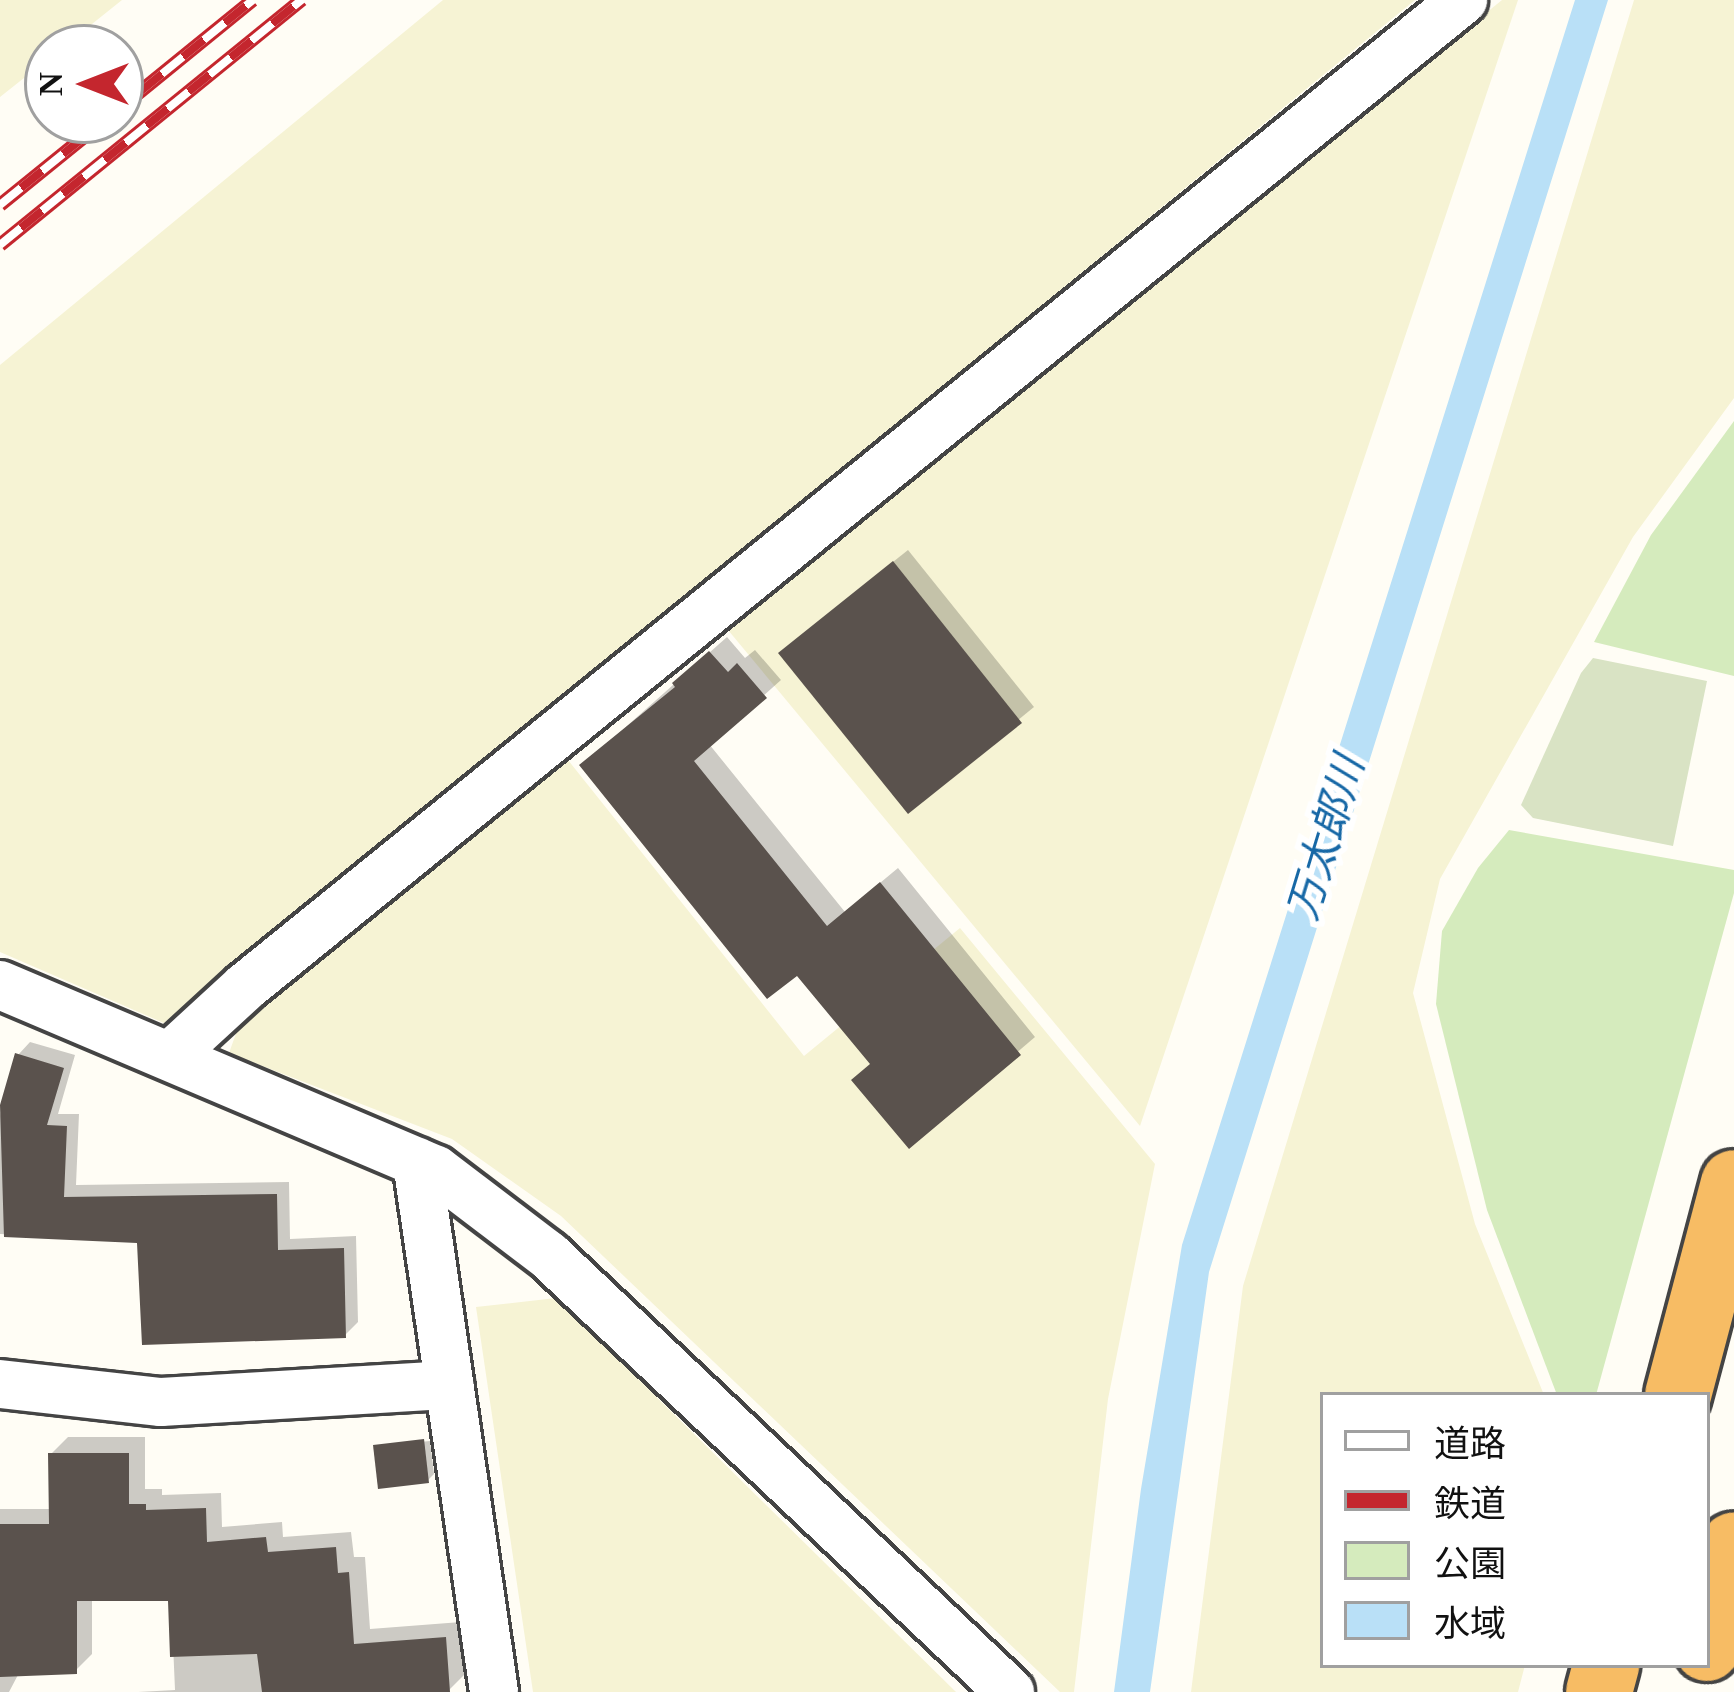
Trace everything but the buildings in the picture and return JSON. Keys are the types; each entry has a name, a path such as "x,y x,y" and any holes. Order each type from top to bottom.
{"highway":[{"path":"1679,1392 1734,1183"},
{"path":"1710,1637 1734,1545"}],"street":[{"path":"170,1056 245,987 1463,0"},
{"path":"0,985 417,1162 548,1256 1010,1692"},
{"path":"417,1162 494,1692"},
{"path":"0,1384 161,1402 449,1385"}],"shaded area":[{"path":"0,0 122,0 92,24 24,24 24,78 0,97"},
{"path":"443,0 1415,0 164,1023 0,952 0,365"},
{"path":"1502,0 1518,0 1140,1126 728,630"},
{"path":"1634,0 1734,0 1734,398 1633,537 1440,879 1413,993 1475,1224 1543,1392 1320,1392 1320,1668 1524,1668 1518,1692 1191,1692 1243,1286"},
{"path":"568,760 804,1056 960,928 1155,1164 1108,1399 1074,1692 1060,1692 561,1216 452,1139 229,1053 238,1028"},
{"path":"556,1298 956,1692 533,1692 476,1307"}],"green space":[{"path":"1734,421 1734,676 1594,642 1651,535"},
{"path":"1593,658 1707,681 1673,846 1533,818 1521,805 1581,673"},
{"path":"1509,830 1734,870 1734,893 1597,1392 1556,1392 1487,1210 1436,1004 1442,931 1478,868"}],"water":[{"name":"万太郎川","path":"1575,0 1608,0 1209,1272 1150,1692 1114,1692 1141,1489 1182,1245"}],"railway":[{"path":"144,89 253,0"},
{"path":"0,245 302,0"},
{"path":"0,205 75,144"}]}
